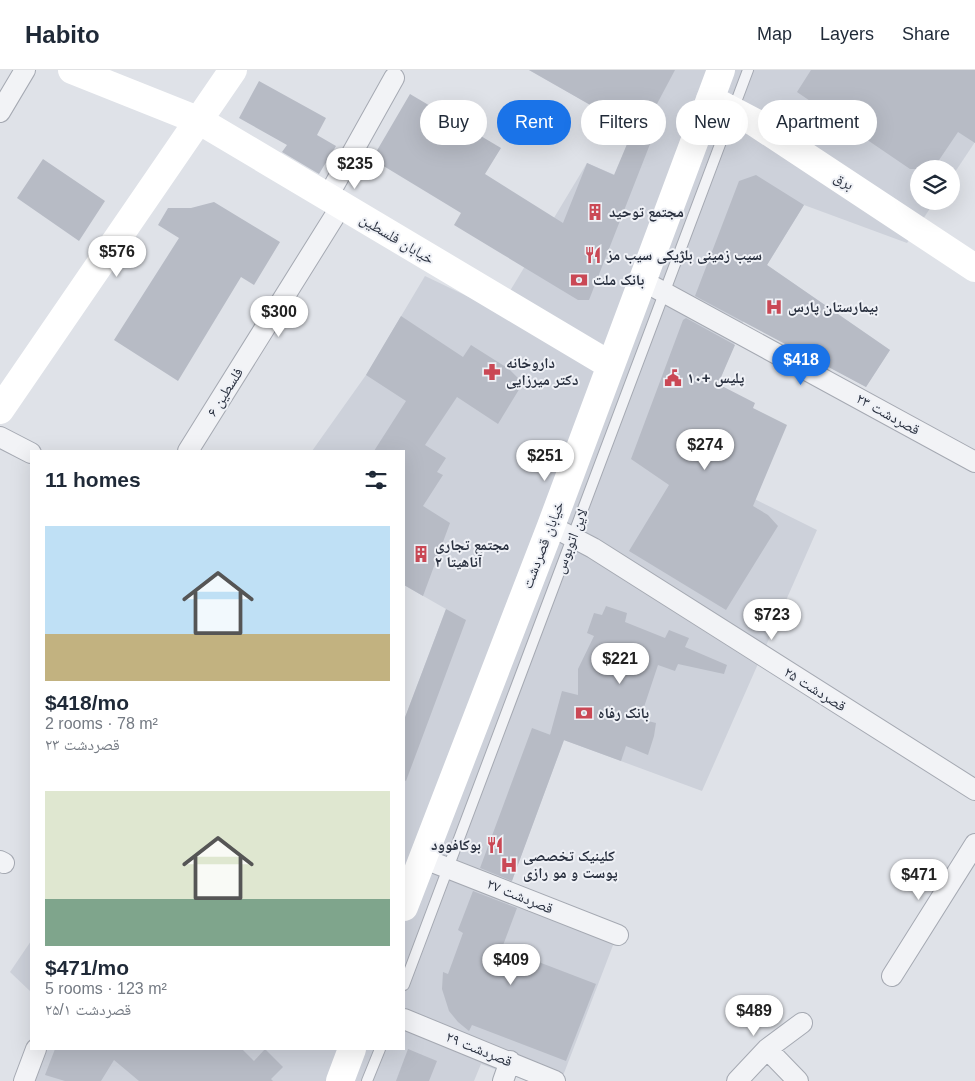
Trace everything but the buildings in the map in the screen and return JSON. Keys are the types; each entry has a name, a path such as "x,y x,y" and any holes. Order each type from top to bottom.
{"street":[{"path":"0,112 25,70"},
{"name":"خیابان فلسطین","path":"72,70 200,122 610,366"},
{"path":"0,410 200,122 233,70"},
{"name":"خیابان قصردشت","path":"721,70 722,100"},
{"name":"فلسطین ۶","path":"189,450 334,202 394,78"},
{"name":"برق","path":"748,122 975,268"},
{"name":"خیابان قصردشت","path":"405,904 422,858 562,531 610,366 654,286 707,145"},
{"name":"قصردشت ۲۳","path":"654,286 975,462"},
{"path":"0,437 30,452"},
{"name":"قصردشت ۲۵","path":"562,531 975,790"},
{"path":"892,976 975,844"},
{"name":"قصردشت ۲۷","path":"422,858 618,935"},
{"name":"قصردشت ۲۹","path":"405,1019 555,1081"},
{"path":"737,1081 767,1049 802,1023"},
{"path":"767,1049 798,1081"},
{"path":"24,1081 36,1050"},
{"path":"340,1081 352,1050"},
{"path":"503,1081 510,1061"}],"lane":[{"path":"726,100 748,70"},
{"name":"لاین اتوبوس","path":"405,981 448,868 562,531 654,286"},
{"path":"368,1081 380,1050"}],"shaded area":[{"path":"529,70 975,70 975,142 960,164 960,160 910,160 910,210 929,210 907,243 804,205 767,265 890,350 866,387 744,320 698,435 682,463 817,530 702,791 564,740 511,883 620,927 561,1081 527,1081 481,1064 474,1081 33,1081 43,1050 405,1050 405,717 446,609 405,586 405,450 313,450 366,375 425,276 498,311 587,163 615,175 627,145 666,145 666,100 582,100"},
{"path":"30,942 30,991 10,972"}],"place":[{"name":"مجتمع توحید","path":"595,212"},
{"name":"سیب زمینی بلژیکی سیب مز","path":"593,255"},
{"name":"بانک ملت","path":"579,280"},
{"name":"بیمارستان پارس","path":"774,307"},
{"name":"داروخانه دکتر میرزایی","path":"492,372"},
{"name":"پلیس +۱۰","path":"673,378"},
{"name":"مجتمع تجاری آناهیتا ۲","path":"421,554"},
{"name":"بانک رفاه","path":"584,713"},
{"name":"بوکافوود","path":"495,845"},
{"name":"کلینیک تخصصی پوست و مو رازی","path":"509,865"}]}
